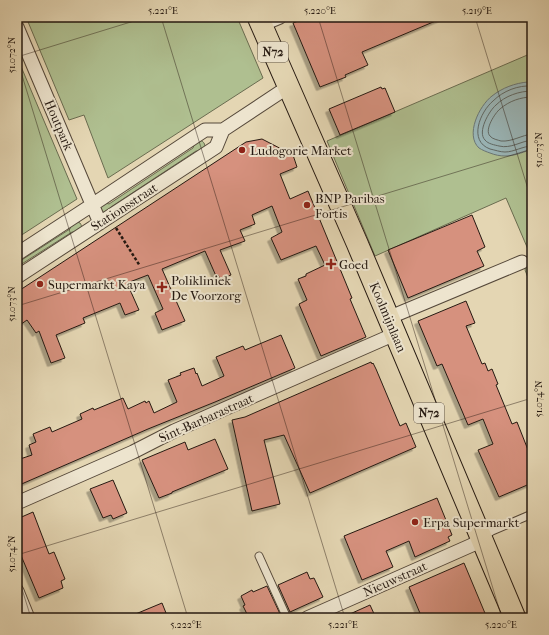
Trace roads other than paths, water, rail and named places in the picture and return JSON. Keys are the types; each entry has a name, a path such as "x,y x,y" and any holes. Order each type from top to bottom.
{"main road":[{"name":"Koolmijnlaan","path":"266,20 288,87 357,242 515,618"}],"street":[{"name":"Houtpark","path":"17,26 92,205 104,220"},
{"path":"223,130 288,87"},
{"name":"Stationsstraat","path":"17,254 205,130 223,130 216,147 17,277"},
{"name":"Sint-Barbarastraat","path":"17,503 133,452 522,262"},
{"name":"Nieuwstraat","path":"307,618 472,545 481,538"},
{"path":"17,591 28,618"}],"lane":[{"path":"481,538 492,531 532,514"},
{"path":"259,556 287,618"}],"water":[{"path":"528,82 532,83 532,149 517,154 499,156 479,148 473,136 475,121 478,113 492,96 504,88"}],"place":[{"name":"Ludogorie Market","path":"242,150"},
{"name":"BNP Paribas Fortis","path":"307,205"},
{"name":"Goed","path":"331,264"},
{"name":"Supermarkt Kaya","path":"40,284"},
{"name":"Polikliniek De Voorzorg","path":"162,287"},
{"name":"Erpa Supermarkt","path":"415,522"}]}
